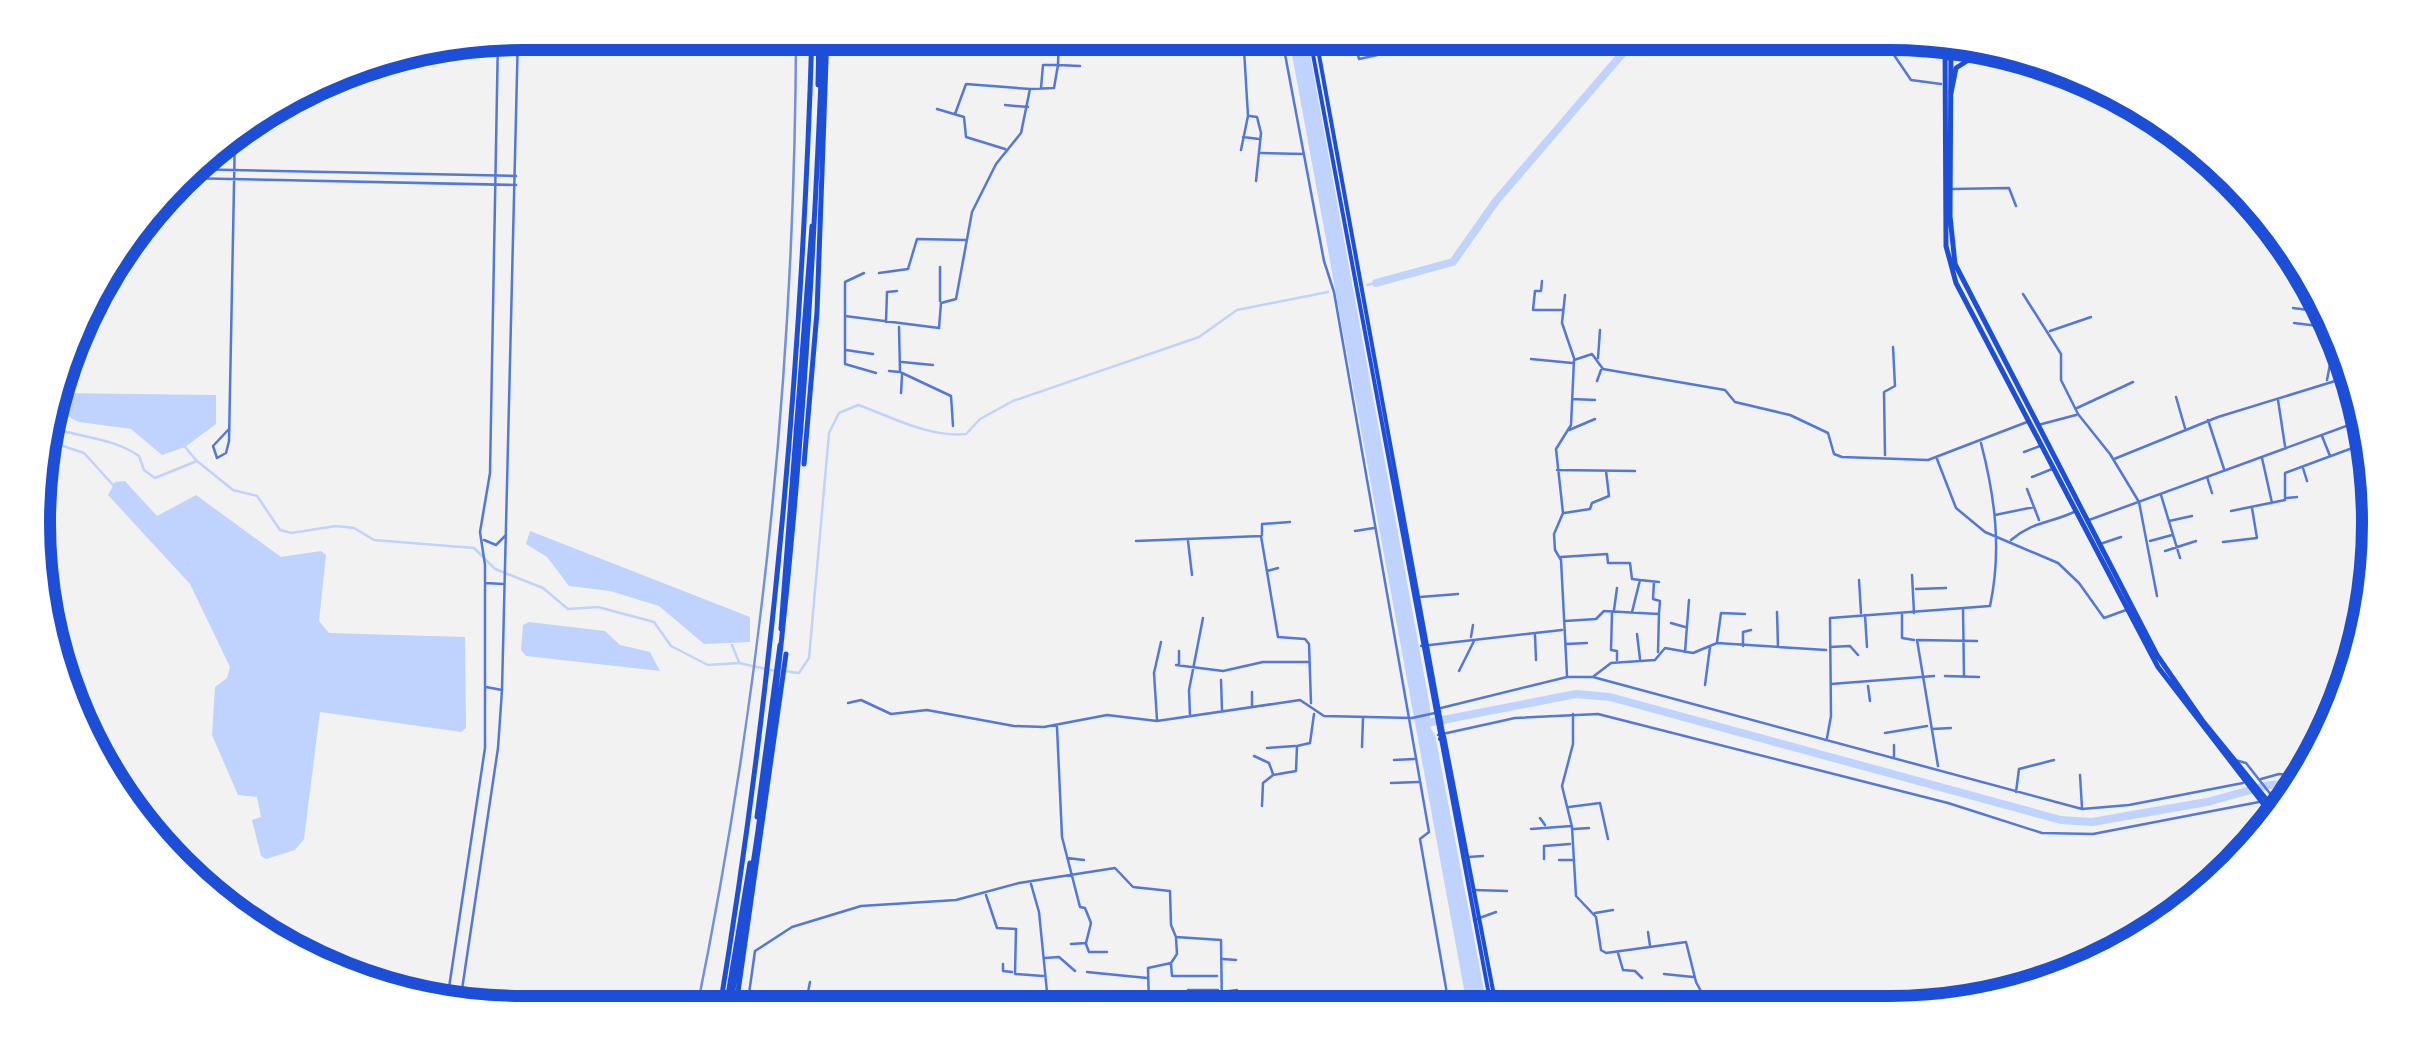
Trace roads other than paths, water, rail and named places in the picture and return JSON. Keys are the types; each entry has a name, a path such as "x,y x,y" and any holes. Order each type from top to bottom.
{"highway":[{"path":"729,996 770,656 819,50"},
{"path":"729,996 780,646 808,312 819,50"},
{"path":"730,996 786,659 817,312 820,50"},
{"path":"1948,55 1944,84 1947,258 2088,520 2131,611 2163,664 2270,803"},
{"path":"1948,55 1957,55"},
{"path":"1948,55 1955,264 2075,511 2181,702 2253,782"},
{"path":"1950,93 1958,64 1973,58"}],"main road":[{"path":"1315,50 1440,733 1476,889 1492,996"},
{"path":"1448,762 1462,858 1491,996"}],"street":[{"path":"461,992 498,748 502,690 518,50"},
{"path":"956,114 966,84 1054,88 1058,50"},
{"path":"1241,150 1248,116 1244,50"},
{"path":"1285,50 1410,718 1429,832 1420,839 1448,996"},
{"path":"1357,50 1359,59 1398,50"},
{"path":"1891,50 1911,80 1944,84"},
{"path":"448,990 485,748 486,583 482,538 490,473 498,51"},
{"path":"1041,89 1043,65 1080,66"},
{"path":"941,303 956,299 977,198 1022,132 1030,89"},
{"path":"1005,106 1028,106"},
{"path":"937,109 964,117 966,138 1007,150"},
{"path":"1248,116 1258,118 1260,153 1256,182"},
{"path":"1243,137 1260,139"},
{"path":"228,429 213,446 217,458 229,448 235,148"},
{"path":"1260,153 1305,154"},
{"path":"209,169 516,176"},
{"path":"200,178 516,185"},
{"path":"1950,189 2008,188 2016,206"},
{"path":"879,273 908,270 917,239 968,240"},
{"path":"845,316 937,329 940,267"},
{"path":"864,273 845,282 846,366 876,373"},
{"path":"1542,281 1541,291 1535,291 1534,310 1563,310"},
{"path":"886,323 887,292 897,291"},
{"path":"2023,294 2061,354 2062,382 2075,409 2114,459 2140,502 2157,596"},
{"path":"1565,296 1564,331 1574,361 1569,430"},
{"path":"2293,308 2311,310"},
{"path":"2049,331 2091,317"},
{"path":"2294,323 2319,327"},
{"path":"899,325 901,393"},
{"path":"1598,362 1600,330"},
{"path":"1885,457 1884,392 1895,386 1894,347"},
{"path":"845,350 874,354"},
{"path":"1531,359 1574,361 1592,354 1601,368 1598,382"},
{"path":"2327,384 2332,357"},
{"path":"900,362 933,365"},
{"path":"1601,368 1725,390 1736,402 1785,414 1828,433 1836,456 1936,458 2033,422 2078,414"},
{"path":"889,370 951,396 953,426"},
{"path":"2114,459 2208,420 2340,380"},
{"path":"2075,409 2134,382"},
{"path":"2176,397 2186,428"},
{"path":"1572,399 1596,400"},
{"path":"2278,399 2286,448"},
{"path":"1567,677 1560,558 1554,534 1562,513 1556,446 1569,430 1595,419"},
{"path":"2208,420 2224,470"},
{"path":"2088,520 2351,424"},
{"path":"2322,434 2330,456"},
{"path":"1826,740 1830,618 1990,606 1997,536 1994,497 1981,442"},
{"path":"2024,452 2042,446"},
{"path":"2286,498 2284,475 2355,446"},
{"path":"2261,457 2272,502"},
{"path":"1936,458 1956,508 1997,536 2065,568 2104,618 2131,611"},
{"path":"2302,466 2307,481"},
{"path":"2032,477 2054,469"},
{"path":"1557,470 1635,471"},
{"path":"1562,513 1590,509 1592,503 1609,496 1606,471"},
{"path":"2206,477 2212,494"},
{"path":"2027,489 2039,521"},
{"path":"2160,494 2180,558"},
{"path":"2231,511 2297,496"},
{"path":"2224,542 2257,538 2252,506"},
{"path":"1994,516 2034,507"},
{"path":"2010,540 2039,521 2052,521 2075,511"},
{"path":"2169,522 2192,516"},
{"path":"1290,522 1262,524 1262,536 1278,637 1308,640 1310,704"},
{"path":"1356,530 1375,527"},
{"path":"482,538 496,545 506,534"},
{"path":"2147,541 2173,534"},
{"path":"1136,541 1262,536"},
{"path":"2100,544 2121,537"},
{"path":"1188,540 1192,574"},
{"path":"2165,551 2196,541"},
{"path":"1560,558 1607,554 1608,563 1630,564 1631,578 1656,582 1653,599 1660,601 1655,660 1617,662 1593,677"},
{"path":"1266,571 1278,568"},
{"path":"1912,574 1914,613"},
{"path":"1632,613 1640,580"},
{"path":"1858,580 1866,647"},
{"path":"486,583 504,584"},
{"path":"1617,588 1611,650 1617,652 1617,662"},
{"path":"1914,589 1946,588"},
{"path":"1416,597 1458,594"},
{"path":"1686,652 1688,600"},
{"path":"1963,608 1964,677"},
{"path":"1564,621 1596,619 1602,612 1659,614"},
{"path":"1777,612 1778,648"},
{"path":"1902,612 1902,639 1976,641"},
{"path":"1717,643 1722,613 1745,614"},
{"path":"1190,716 1189,690 1204,618"},
{"path":"1672,623 1686,627"},
{"path":"1459,671 1472,640 1473,625"},
{"path":"1424,644 1564,630"},
{"path":"1743,646 1744,632 1751,630"},
{"path":"1536,634 1536,660"},
{"path":"1637,634 1640,660"},
{"path":"1916,640 1938,768"},
{"path":"1157,721 1155,662 1161,642"},
{"path":"1565,644 1587,642"},
{"path":"1658,652 1667,648 1686,652 1717,643 1778,648 1850,646 1858,655"},
{"path":"1705,685 1710,645"},
{"path":"1179,652 1178,665 1219,671 1263,662 1310,662"},
{"path":"1830,684 1934,676"},
{"path":"1945,676 1979,677"},
{"path":"848,703 861,700 891,714 927,710 1014,726 1058,726 1108,715 1136,722 1157,721 1300,700 1324,716 1410,718 1567,677 1593,677 2082,809 2129,805 2288,774"},
{"path":"1221,680 1222,712"},
{"path":"1868,684 1870,701"},
{"path":"485,687 502,690"},
{"path":"1252,692 1252,707"},
{"path":"1267,748 1310,743 1310,720 1316,711"},
{"path":"1573,712 1573,744 1562,780 1572,828 1577,899 1593,913 1602,952 1686,942 1704,996"},
{"path":"1440,733 1573,712 1668,729 1948,803 2042,833 2093,834 2277,793"},
{"path":"1362,747 1363,716"},
{"path":"1058,726 1059,812 1066,858 1080,907 1085,908 1091,922 1086,942 1089,952 1106,952"},
{"path":"1885,733 1952,728"},
{"path":"1262,806 1262,786 1274,775 1296,770 1298,746"},
{"path":"1894,746 1894,758"},
{"path":"1254,756 1269,763 1274,775"},
{"path":"1394,760 1416,759"},
{"path":"2016,794 2019,769 2054,760"},
{"path":"2080,775 2082,809"},
{"path":"1392,783 1420,782"},
{"path":"1566,808 1600,803 1608,838"},
{"path":"1540,818 1545,826"},
{"path":"1531,829 1589,828"},
{"path":"1544,858 1544,846 1573,844"},
{"path":"1462,858 1483,856"},
{"path":"1066,858 1084,860"},
{"path":"1559,860 1573,860"},
{"path":"749,996 756,952 788,928 861,906 944,902 1115,868 1136,888 1168,889 1177,954 1171,963 1172,976 1219,976"},
{"path":"1030,882 1039,912 1046,996"},
{"path":"1468,890 1507,891"},
{"path":"985,893 998,928 1016,928 1014,972"},
{"path":"1593,913 1613,910"},
{"path":"1474,920 1496,912"},
{"path":"1648,932 1650,946"},
{"path":"1176,936 1216,936 1222,944 1220,996"},
{"path":"1071,944 1086,942"},
{"path":"1618,951 1623,970 1635,971 1642,978"},
{"path":"1043,958 1058,958 1075,971"},
{"path":"1221,959 1236,960"},
{"path":"1149,996 1148,968 1171,963"},
{"path":"1003,964 1006,973 1043,976"},
{"path":"1086,972 1148,978"},
{"path":"1664,974 1695,978"},
{"path":"450,976 463,979"},
{"path":"808,996 810,982"},
{"path":"1188,990 1237,990"}],"water":[{"path":"1291,50 1309,50 1430,707 1430,727 1435,735 1485,996 1465,996"},
{"path":"68,393 216,395 216,424 185,447 162,455 131,429 79,422 63,414"},
{"path":"125,481 157,516 196,495 281,557 321,551 326,555 319,621 329,633 465,637 466,728 461,732 320,712 304,839 295,850 266,859 261,856 252,820 261,817 257,797 238,795 212,735 215,687 227,678 230,667 190,584 108,495 115,482"},
{"path":"530,531 750,617 750,642 704,644 659,606 610,591 569,586 547,557 526,544"},
{"path":"529,622 605,631 620,645 650,652 660,671 526,656 521,650 523,625"}],"waterway":[{"path":"1376,283 1453,262 1496,201 1625,50"},
{"path":"1367,285 1376,283"},
{"path":"783,671 799,673 809,658 829,433 839,413 858,405 938,433 966,434 980,419 1013,401 1199,337 1237,310 1328,292"},
{"path":"59,430 128,450 139,456 144,470 155,478 197,461 233,490 257,496 280,530 291,533 336,526 354,528 374,540 474,548 495,569 543,588 568,609 598,607 654,622 671,646 708,665 739,663 775,671"},
{"path":"57,444 84,453 113,485"},
{"path":"185,447 196,460"},
{"path":"732,645 739,662"},
{"path":"1422,724 1576,694 1610,697 2061,820 2092,822 2283,784"}],"railway":[{"path":"699,996 739,770 770,525 789,280 796,50"}]}
